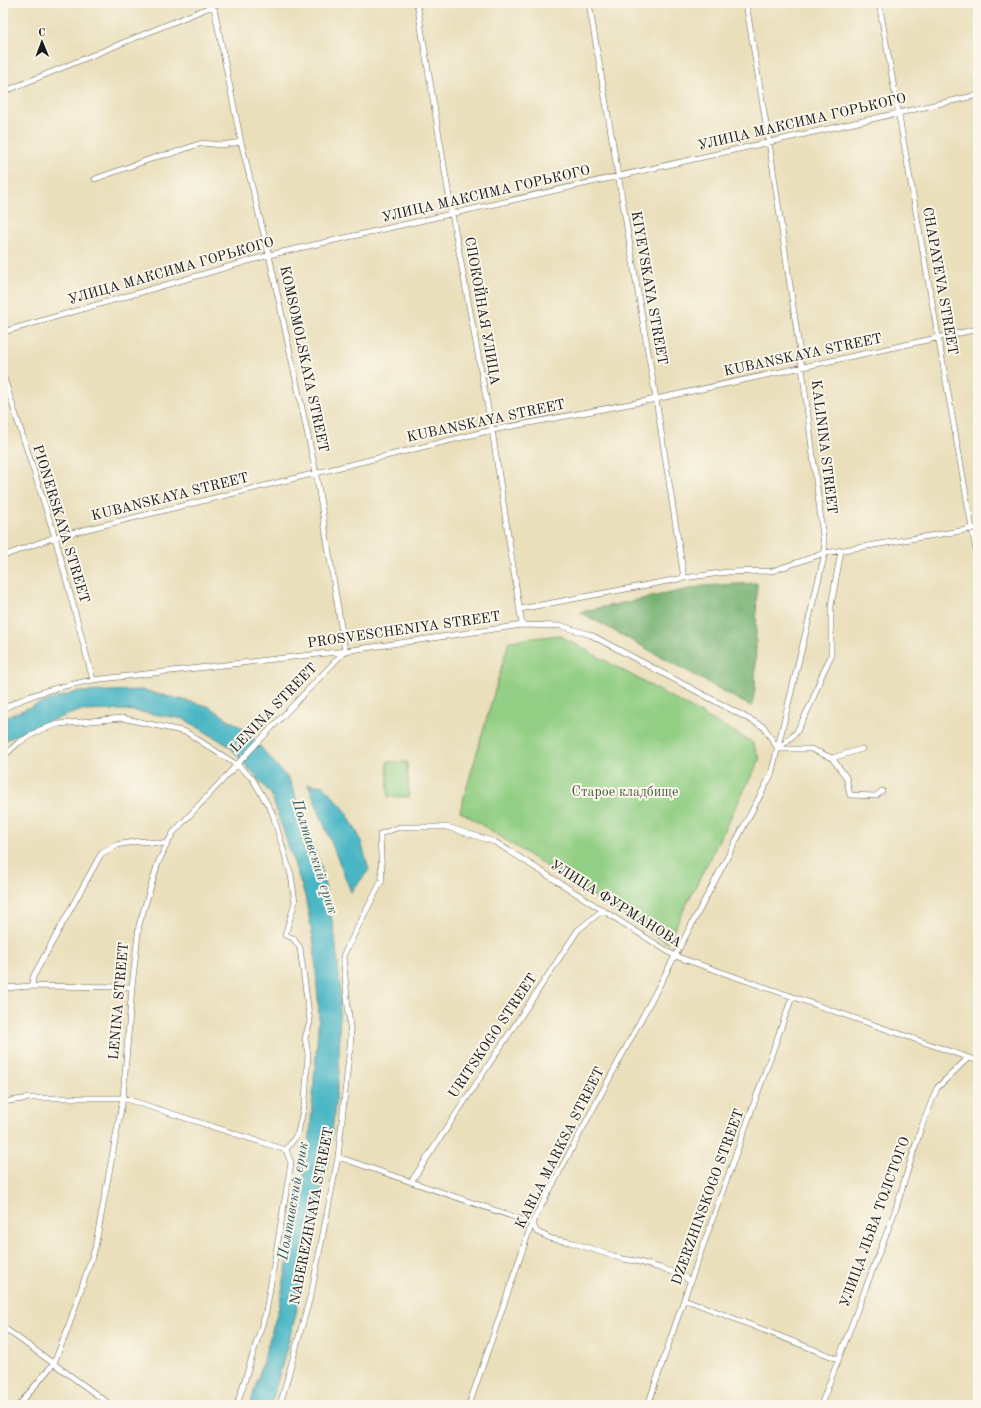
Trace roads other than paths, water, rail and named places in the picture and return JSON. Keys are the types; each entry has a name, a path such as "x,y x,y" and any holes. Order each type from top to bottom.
{"street":[{"path":"3,92 213,4 220,3"},
{"name":"СПОКОЙНАЯ УЛИЦА","path":"417,3 452,214 492,430 522,625"},
{"name":"KIYEVSKAYA STREET","path":"589,3 656,399 684,578"},
{"name":"KALININA STREET","path":"746,3 769,142 802,367 825,554 778,749"},
{"name":"CHAPAYEVA STREET","path":"879,3 978,562"},
{"name":"KOMSOMOLSKAYA STREET","path":"213,4 241,142 269,255 316,473 345,652"},
{"name":"УЛИЦА МАКСИМА ГОРЬКОГО","path":"3,332 269,255 978,95"},
{"path":"95,178 202,143 222,145 241,142"},
{"name":"KUBANSKAYA STREET","path":"3,556 55,537 492,430 656,399 978,330"},
{"name":"PIONERSKAYA STREET","path":"3,375 55,537 93,680"},
{"name":"PROSVESCHENIYA STREET","path":"520,609 684,578 728,572 772,570 825,554 978,528"},
{"path":"778,749 796,733 812,704 821,677 831,656 831,606 841,551"},
{"name":"PROSVESCHENIYA STREET","path":"3,709 54,688 93,680 345,652 522,625 562,626 591,635 764,728 778,749"},
{"name":"LENINA STREET","path":"19,1405 54,1363 67,1331 94,1248 123,1098 132,987 139,925 158,864 174,833 258,742 345,652"},
{"name":"NABEREZHNAYA STREET","path":"3,757 18,744 40,730 59,724 122,718 186,732 237,765 252,778 272,812 291,874 295,902 285,935 293,938 300,948 310,1022 305,1038 308,1054 305,1101 298,1133 286,1150 291,1163 266,1312 237,1405"},
{"path":"778,749 811,750 832,758 846,777 850,795 876,796 882,791"},
{"name":"KARLA MARKSA STREET","path":"469,1405 532,1222 771,775 778,749"},
{"path":"832,758 862,749"},
{"name":"УЛИЦА ФУРМАНОВА","path":"343,956 382,880 380,834 400,827 447,828 495,842 675,956 792,998 978,1061"},
{"path":"32,986 33,978 101,854 116,845 139,842 167,844"},
{"name":"URITSKOGO STREET","path":"411,1182 578,930 603,910"},
{"name":"NABEREZHNAYA STREET","path":"280,1405 312,1290 338,1157 351,1037 343,956"},
{"path":"3,988 32,986 132,987"},
{"name":"DZERZHINSKOGO STREET","path":"648,1405 690,1282 792,998"},
{"name":"УЛИЦА ЛЬВА ТОЛСТОГО","path":"821,1405 895,1211 921,1128 937,1088 968,1058"},
{"path":"3,1102 29,1098 123,1098 286,1150"},
{"path":"338,1157 532,1222 537,1232 552,1239 570,1242 610,1256 660,1268 682,1275 690,1282"},
{"path":"684,1299 838,1360"},
{"path":"3,1327 111,1405"}],"water":[{"name":"Полтавский ерик","path":"142,690 208,706 247,731 290,781 321,867 335,935 340,985 339,1073 329,1157 295,1318 271,1405 250,1405 279,1307 309,1148 319,1015 314,943 305,896 271,794 229,746 184,719 127,710 79,711 30,728 3,742 3,718 43,702 77,692"},
{"path":"308,784 324,786 345,810 360,838 369,870 351,892"}],"park label":[{"name":"Старое кладбище","path":"625,792"}]}
